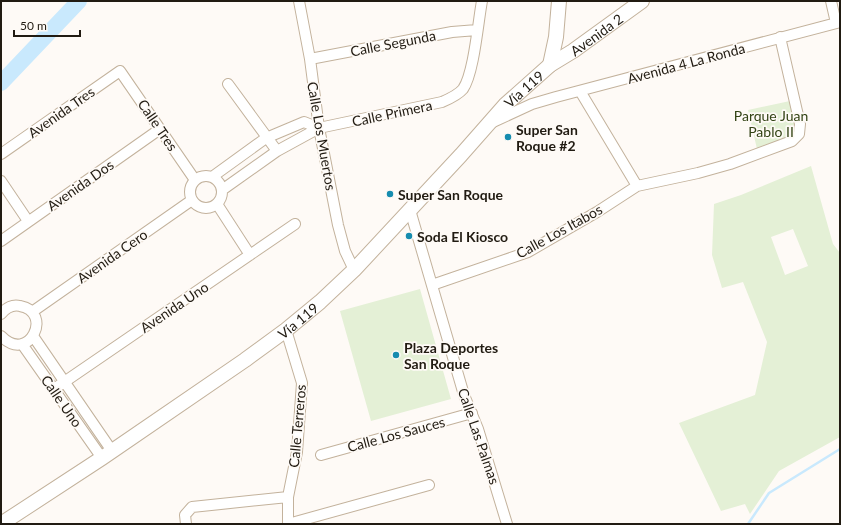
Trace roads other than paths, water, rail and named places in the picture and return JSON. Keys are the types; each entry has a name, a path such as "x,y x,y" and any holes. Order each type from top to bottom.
{"main road":[{"path":"550,65 556,37 559,1"},
{"name":"Avenida 2","path":"550,65 573,51 642,1"},
{"path":"556,37 558,47 561,51 573,51"},
{"name":"Vía 119","path":"1,524 107,455 245,360 286,330 320,302 354,270 520,91 550,65"}],"street":[{"name":"Calle Los Muertos","path":"299,1 310,59 319,128 338,225 345,251 354,270"},
{"path":"477,30 482,1"},
{"path":"831,1 838,22"},
{"name":"Avenida 4 La Ronda","path":"489,123 532,104 838,22"},
{"name":"Calle Segunda","path":"310,59 452,32 477,30"},
{"name":"Calle Primera","path":"319,128 442,102 462,90 468,78 477,30"},
{"path":"580,92 637,186 698,173 730,164 792,141 798,134 800,124 780,37"},
{"name":"Calle Tres","path":"120,71 195,180"},
{"name":"Avenida Tres","path":"1,154 120,71"},
{"path":"228,84 276,151"},
{"path":"520,91 524,102 532,104"},
{"path":"212,177 266,138 304,122 319,128"},
{"path":"222,190 276,151 319,128"},
{"name":"Avenida Dos","path":"1,241 160,130"},
{"path":"203,176 212,177 219,182 222,195 217,204 206,208 201,207 192,200 190,189 195,180 203,176"},
{"path":"1,181 28,221"},
{"name":"Calle Los Itabos","path":"432,285 528,252 597,212 637,186"},
{"name":"Avenida Cero","path":"32,312 192,200"},
{"path":"217,204 250,255"},
{"name":"Calle Las Palmas","path":"410,210 464,394 482,442 507,524"},
{"name":"Avenida Uno","path":"54,389 295,224"},
{"path":"1,336 10,343 22,344 33,336 37,324 32,312 22,306 10,306 2,309"},
{"name":"Calle Terreros","path":"286,330 302,382 297,452 288,497 288,524"},
{"name":"Calle Uno","path":"33,336 65,382 107,455"},
{"name":"Calle Uno","path":"22,344 54,389 107,455"},
{"name":"Calle Los Sauces","path":"320,455 472,414"},
{"path":"288,524 429,485"},
{"path":"186,524 185,515 192,507 288,497"}],"waterway":[{"path":"1,83 79,1"},
{"path":"748,524 769,493 840,449"}],"place":[{"name":"Super San Roque #2","path":"508,137"},
{"name":"Super San Roque","path":"390,194"},
{"name":"Soda El Kiosco","path":"409,236"},
{"name":"Plaza Deportes San Roque","path":"396,355"}],"park label":[{"name":"Parque Juan Pablo II","path":"771,124"}]}
